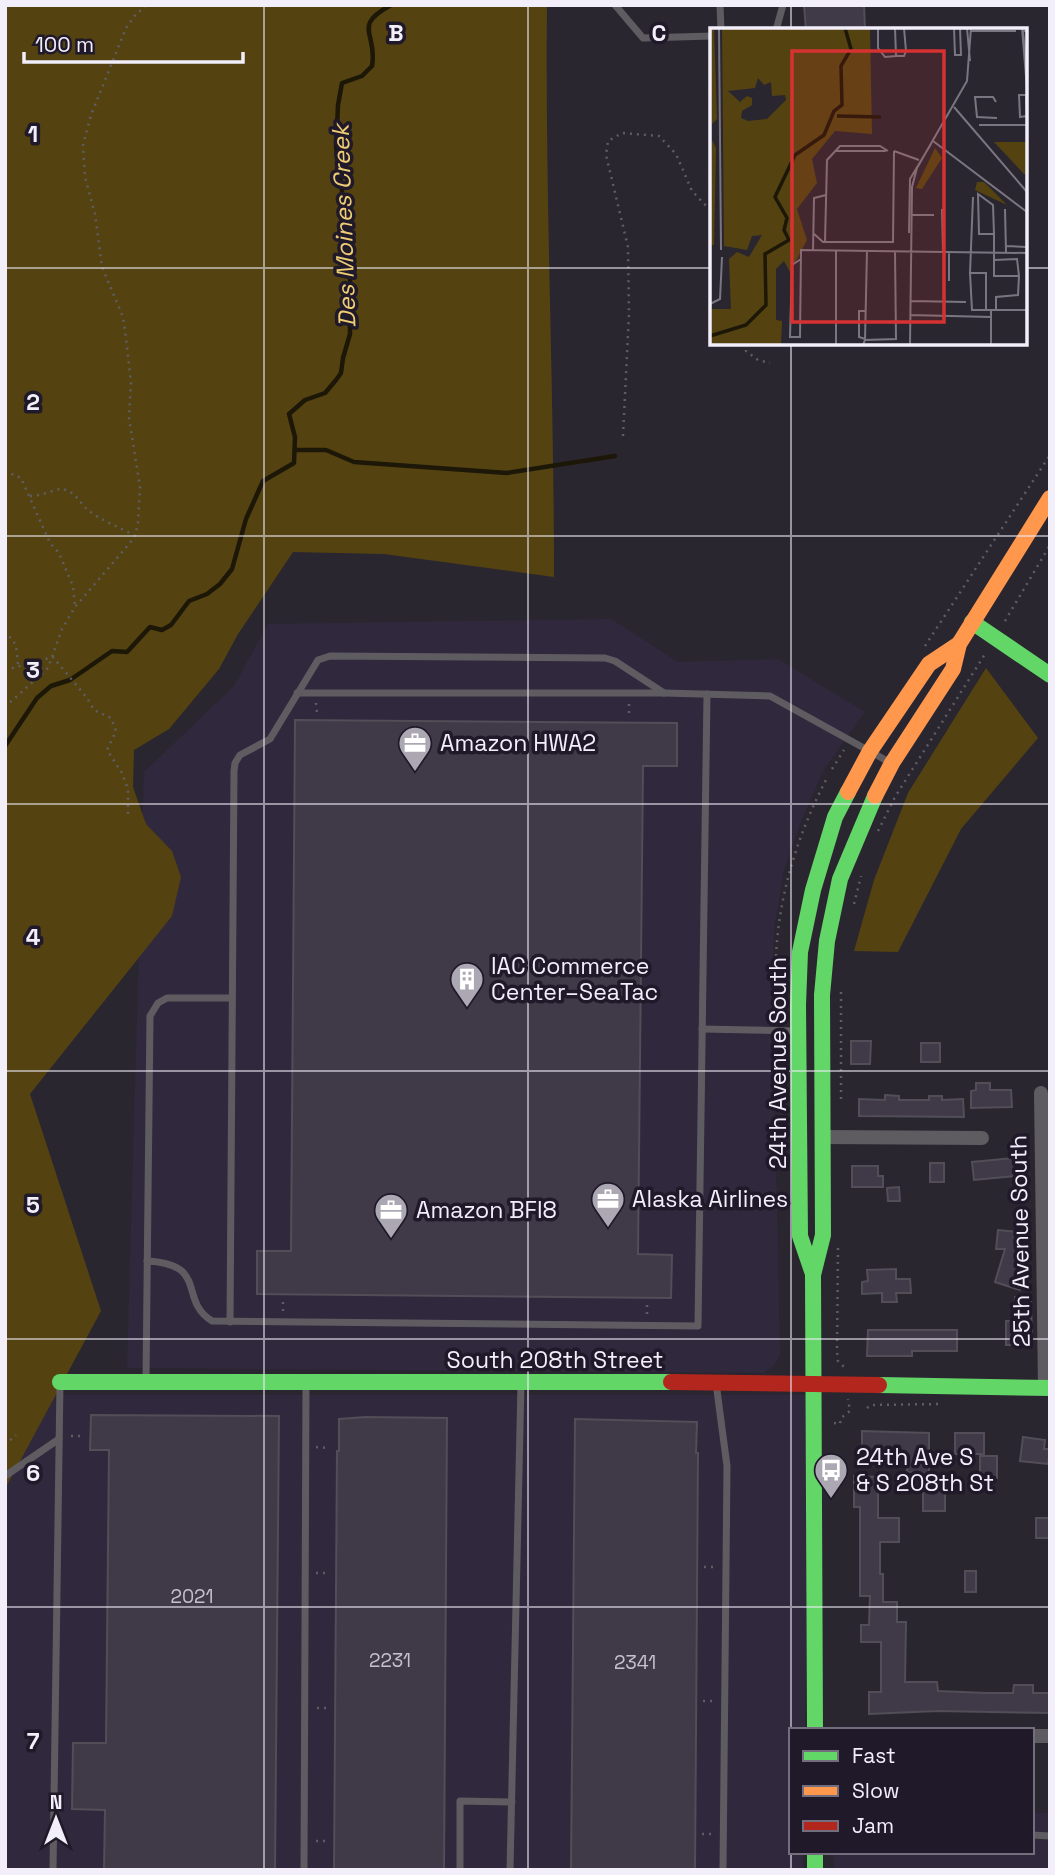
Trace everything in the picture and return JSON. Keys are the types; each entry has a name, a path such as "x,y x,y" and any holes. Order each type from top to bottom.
{"main road":[{"name":"24th Avenue South","path":"816,1728 813,1275 823,1235 822,995 827,941 840,879 866,812 892,763 953,669 959,644 1050,498"},
{"path":"972,622 1050,675"},
{"name":"24th Avenue South","path":"813,1275 800,1236 799,1031 800,951 813,890 835,817 870,751 929,664 959,644"},
{"name":"South 208th Street","path":"60,1382 715,1382 1047,1388"}],"street":[{"name":"25th Avenue South","path":"1041,1093 1047,1388"},
{"path":"824,1136 982,1139"}],"lane":[{"path":"615,5 643,38 710,36"},
{"path":"720,5 721,28"},
{"path":"777,28 783,5"},
{"path":"230,1322 234,771 240,755 270,739 318,660 330,656 605,658 615,661 664,693"},
{"path":"297,693 664,693 770,696 892,763"},
{"path":"147,1261 178,1266 186,1277 203,1316 212,1321 698,1326 707,694"},
{"path":"146,1382 150,1016 158,1003 167,998 232,998"},
{"path":"702,1029 799,1031"},
{"path":"53,1870 60,1382"},
{"path":"510,1870 521,1382"},
{"path":"715,1382 727,1465 723,1870"},
{"path":"304,1870 306,1383"},
{"path":"5,1476 59,1439"},
{"path":"460,1870 460,1801 512,1802"}],"path":[{"path":"5,707 42,675 75,607 135,536 140,487 130,418 131,383 126,338 123,317 102,267 83,153 85,132 126,28 147,5"},
{"path":"623,436 629,314 628,247 606,155 608,141 622,133 659,136 676,154 692,191 710,210"},
{"path":"746,345 746,351 758,360 770,363"},
{"path":"919,656 1050,456"},
{"path":"5,471 21,478 50,543 68,569 75,607"},
{"path":"30,496 42,496 60,489 70,492 78,497 87,509 135,536"},
{"path":"873,841 895,797 1049,546"},
{"path":"5,631 16,645 18,666"},
{"path":"5,670 53,657"},
{"path":"53,657 87,698 93,710 111,718 115,724 116,731 107,750 122,773 128,789 128,815"},
{"path":"316,701 317,713"},
{"path":"629,704 629,716"},
{"path":"776,984 777,937 789,873 813,805 827,778"},
{"path":"851,912 864,866"},
{"path":"841,1101 842,978"},
{"path":"283,1302 283,1314"},
{"path":"838,1361 849,1369"},
{"path":"834,1423 840,1424 850,1411 848,1408"},
{"path":"5,1446 16,1435"},
{"path":"71,1436 84,1436"},
{"path":"316,1447 330,1448"},
{"path":"704,1567 718,1567"},
{"path":"316,1573 329,1573"},
{"path":"703,1701 716,1701"},
{"path":"314,1708 327,1708"},
{"path":"702,1834 715,1834"},
{"path":"314,1841 327,1841"},
{"path":"973,1854 973,1859"}],"shaded area":[{"path":"5,5 547,5 554,577 384,554 293,552 238,634 219,669 169,729 134,750 133,787 146,824 172,851 181,877 172,916 30,1094 101,1311 5,1489"},
{"path":"611,619 678,662 778,659 865,712 823,771 802,819 784,870 774,930 772,978 780,1355 774,1365 764,1373 127,1368 144,772 234,686 268,624"},
{"path":"986,668 1038,738 961,829 898,952 854,951 874,880 908,793"},
{"path":"5,1395 810,1395 805,1728 789,1728 789,1854 803,1854 803,1870 5,1870"},
{"path":"1034,1813 1050,1813 1050,1870 834,1870 834,1854 1034,1854"}],"building":[{"path":"804,5 864,5 865,28 806,28"},
{"name":"IAC Commerce Center–SeaTac","path":"295,720 677,723 677,766 643,766 638,1254 672,1255 671,1298 257,1294 257,1251 291,1251"},
{"path":"851,1041 871,1041 870,1064 851,1064"},
{"path":"921,1043 940,1043 940,1062 921,1062"},
{"path":"976,1083 990,1083 990,1090 1011,1090 1012,1107 971,1108 971,1091 976,1090"},
{"path":"885,1095 899,1096 899,1100 929,1100 929,1096 942,1096 942,1100 963,1099 964,1117 859,1116 859,1099 885,1100"},
{"path":"1013,1158 1015,1176 974,1180 972,1162"},
{"path":"930,1163 944,1163 944,1182 930,1182"},
{"path":"852,1166 878,1166 878,1176 883,1176 883,1187 852,1187"},
{"path":"899,1187 900,1201 888,1201 887,1188"},
{"path":"998,1230 1019,1232 1016,1265 1026,1268 1020,1290 995,1282 1005,1249 996,1249"},
{"path":"896,1269 896,1279 910,1279 911,1293 896,1293 897,1302 882,1302 882,1293 862,1294 862,1282 868,1281 867,1270"},
{"path":"1015,1297 1031,1297 1032,1345 1006,1345 1006,1321 1015,1321"},
{"path":"868,1330 957,1330 957,1351 912,1351 912,1356 867,1356"},
{"path":"91,1415 279,1416 275,1870 104,1870 105,1810 72,1809 73,1743 106,1743 109,1450 90,1450"},
{"path":"447,1418 444,1870 334,1870 339,1419"},
{"path":"575,1419 697,1422 695,1870 571,1870"},
{"path":"862,1431 929,1433 929,1473 907,1472 907,1452 862,1452"},
{"path":"955,1433 984,1433 984,1454 955,1454"},
{"path":"1023,1437 1045,1440 1044,1449 1050,1449 1048,1464 1020,1461"},
{"path":"980,1456 997,1456 997,1478 980,1478"},
{"path":"854,1476 878,1477 878,1518 899,1518 899,1542 880,1542 880,1574 883,1574 883,1602 897,1602 897,1622 906,1622 905,1682 937,1682 938,1691 987,1693 1013,1693 1014,1685 1033,1685 1033,1693 1050,1693 1050,1713 938,1711 869,1714 869,1692 881,1692 881,1642 861,1642 861,1625 869,1625 870,1596 860,1596 860,1507 854,1507"},
{"path":"923,1483 945,1484 945,1511 923,1511"},
{"path":"1036,1518 1050,1518 1050,1538 1036,1538"},
{"path":"965,1571 976,1571 976,1592 965,1592"}],"waterway":[{"name":"Des Moines Creek","path":"5,746 37,698 51,686 70,680 112,651 127,652 150,627 162,630 171,625 189,601 207,594 220,584 232,569 246,519 263,481 294,463 295,437 289,414 305,400 325,393 341,373 350,334 350,249 336,147 338,105 342,83 362,76 372,66 369,25 372,19 391,5"},
{"name":"Des Moines Creek","path":"295,450 326,450 354,462 507,473 615,456"}],"traffic: fast":[{"path":"972,622 1050,675"},
{"path":"813,1274 800,1236 800,952 813,890 835,817 848,792"},
{"path":"815,1728 813,1275 823,1235 822,995 827,941 840,879 875,796"},
{"path":"60,1382 671,1382"},
{"path":"879,1385 1050,1388"},
{"path":"815,1854 815,1870"}],"traffic: slow":[{"path":"875,796 892,763 953,669 959,644 1050,498"},
{"path":"848,792 870,751 929,664 959,644"}],"traffic: jam":[{"path":"671,1382 879,1385"}],"place":[{"name":"Amazon HWA2","path":"415,773"},
{"name":"IAC Commerce Center–SeaTac","path":"467,1009"},
{"name":"Alaska Airlines","path":"608,1229"},
{"name":"Amazon BFI8","path":"391,1240"},
{"name":"24th Ave S & S 208th St","path":"831,1500"}]}
